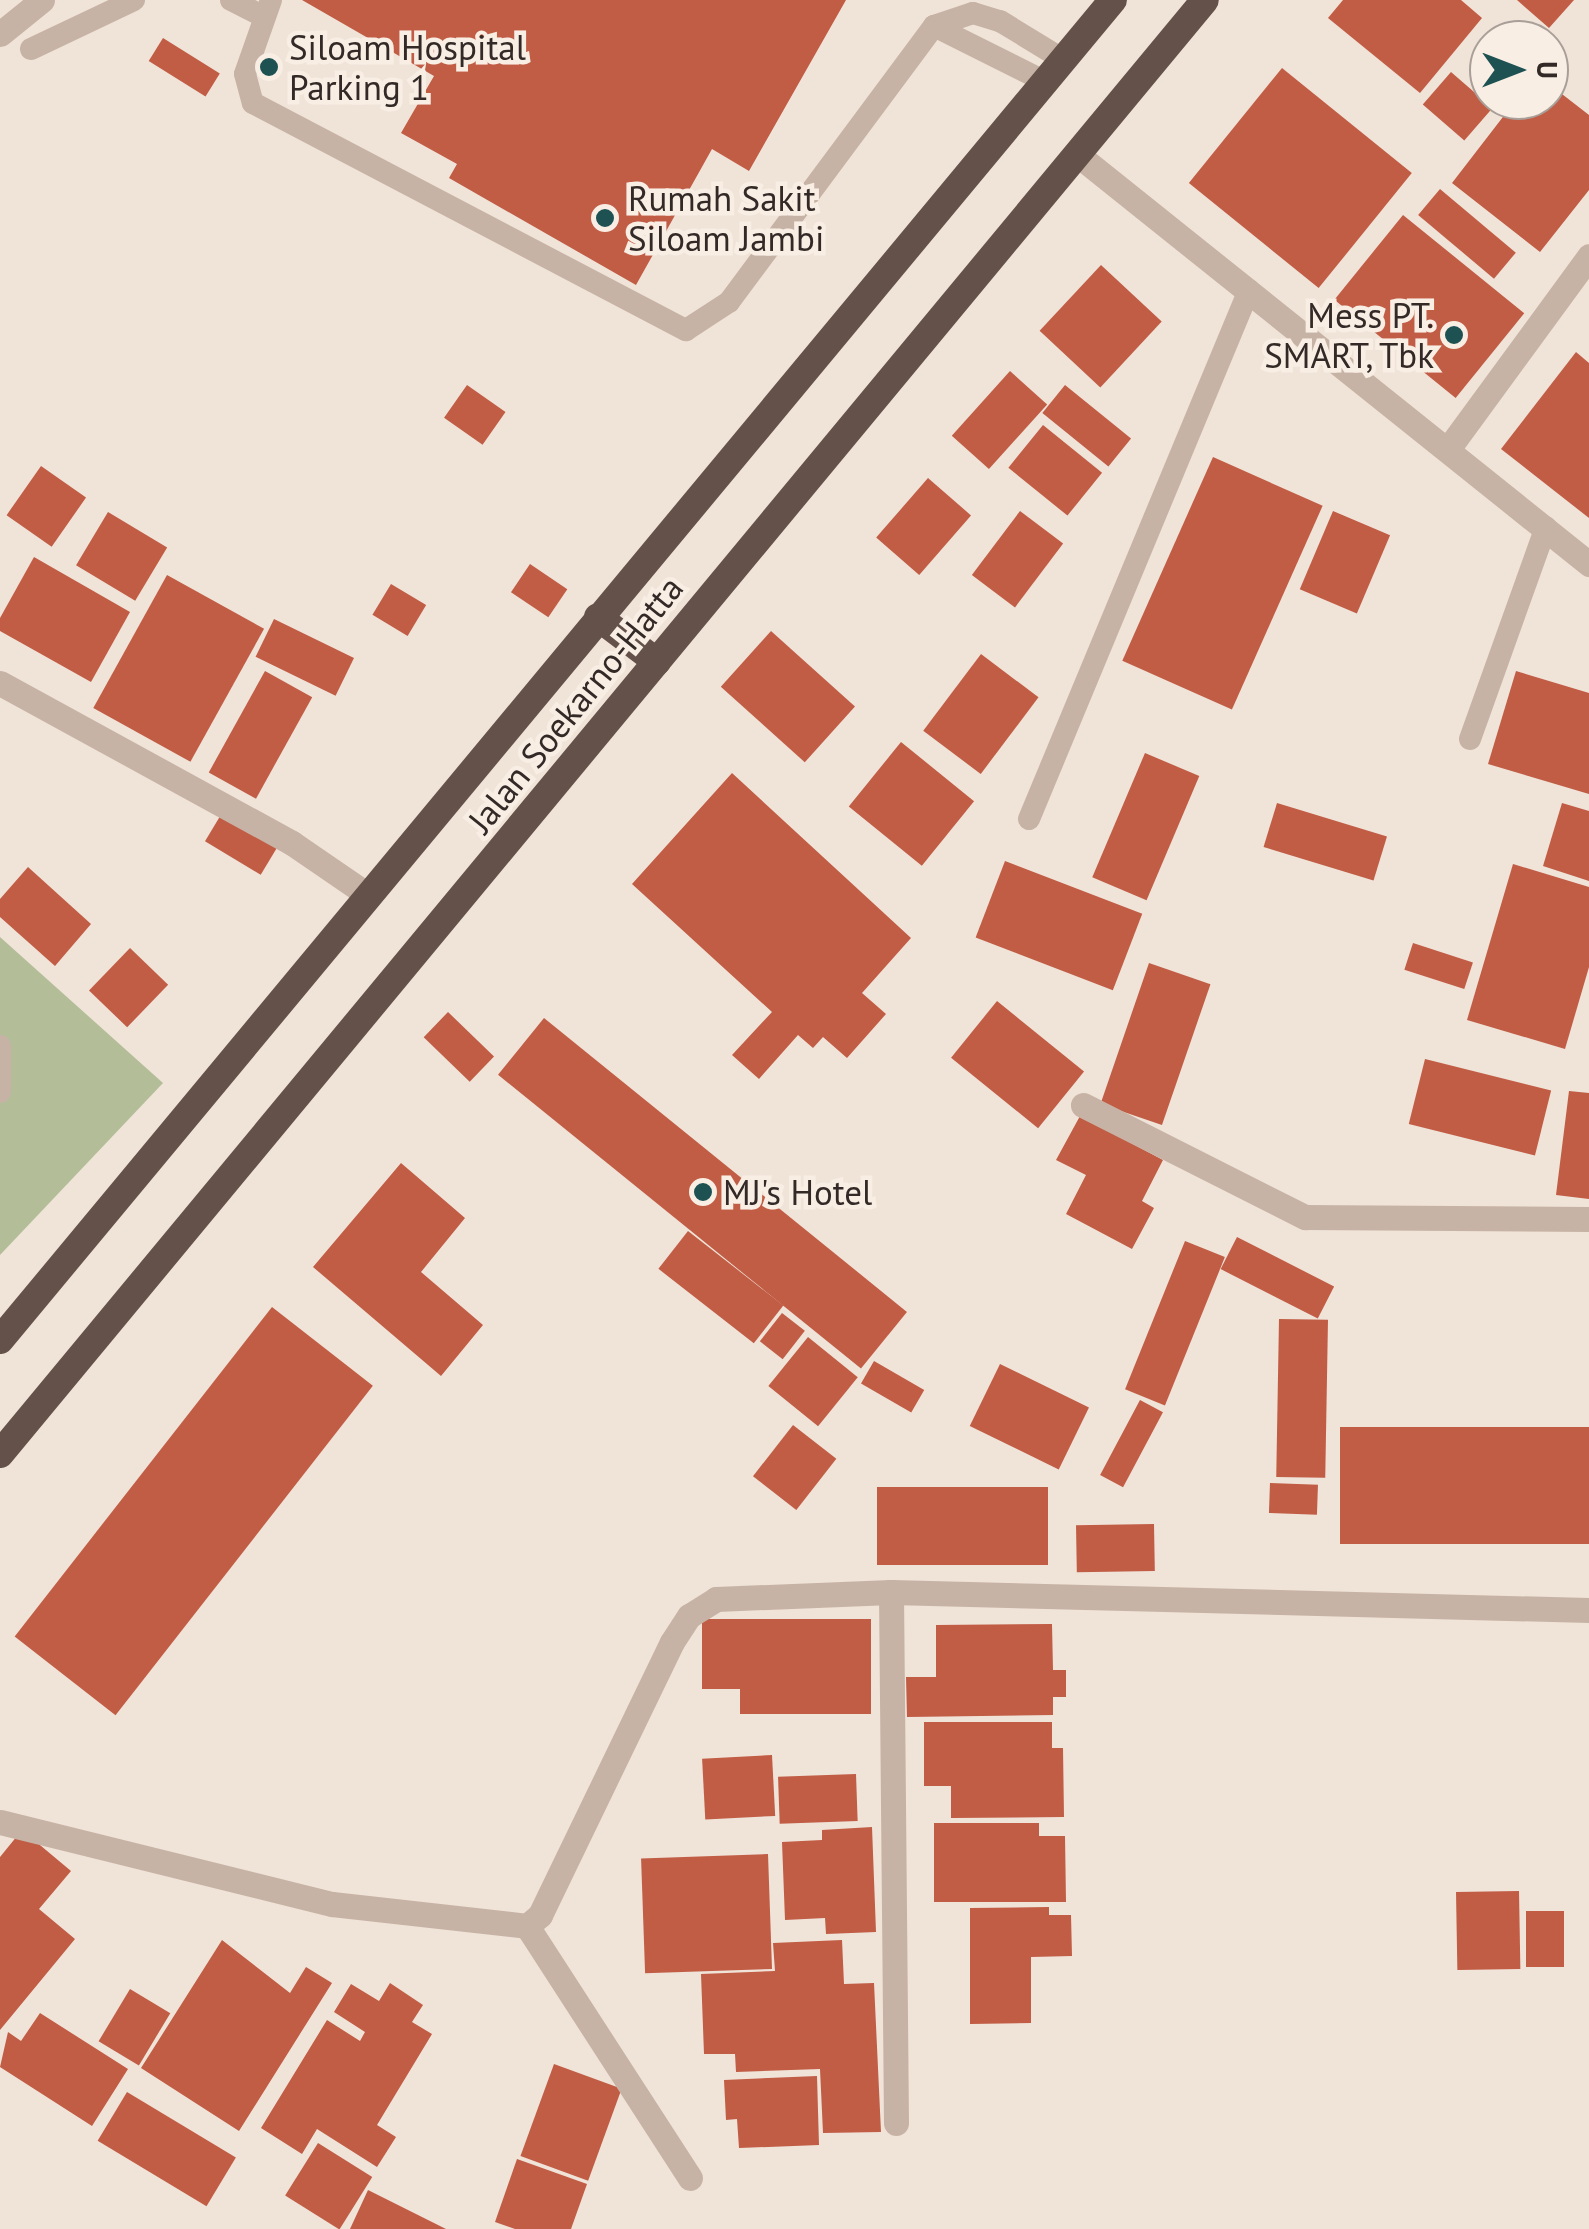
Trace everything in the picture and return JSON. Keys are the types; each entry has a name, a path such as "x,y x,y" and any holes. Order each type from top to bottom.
{"highway":[{"name":"Jalan Soekarno-Hatta","path":"0,1340 1113,0"},
{"name":"Jalan Soekarno-Hatta","path":"0,1454 1206,0"},
{"path":"598,617 657,662"}],"street":[{"path":"0,34 39,4"},
{"path":"1078,155 1589,564"},
{"path":"1448,449 1589,256"},
{"path":"0,682 292,843 368,895"},
{"path":"1082,1105 1305,1217 1589,1219"},
{"path":"528,1926 540,1914 690,1616 716,1598 744,1594 890,1592 1589,1610"},
{"path":"890,1592 896,2123"},
{"path":"0,1822 332,1904 528,1926"},
{"path":"528,1926 690,2178"}],"lane":[{"path":"30,49 134,0"},
{"path":"231,0 267,8 245,74 252,103 686,330 728,302 934,26 966,6 1000,21 1064,60"},
{"path":"934,26 1046,82"},
{"path":"1029,819 1249,290"},
{"path":"1470,739 1546,527"},
{"path":"0,1046 0,1092"}],"green space":[{"path":"0,937 163,1083 0,1255"}],"building":[{"path":"302,0 846,0 749,171 712,149 636,285 449,178 457,164 401,133 434,76"},
{"path":"1343,0 1461,0 1482,18 1469,20 1469,34 1420,93 1328,18"},
{"path":"1517,0 1574,0 1556,20 1540,20"},
{"path":"163,38 220,74 206,96 149,61"},
{"path":"1282,68 1412,173 1319,288 1189,183"},
{"path":"1451,72 1469,88 1469,120 1482,120 1464,141 1423,104"},
{"path":"1569,100 1589,115 1589,190 1540,252 1452,183 1501,120 1569,120"},
{"path":"1440,189 1516,253 1494,279 1418,215"},
{"path":"1403,215 1524,313 1456,398 1334,300"},
{"path":"1101,265 1162,322 1100,387 1040,331"},
{"path":"1576,352 1589,363 1589,518 1501,449"},
{"path":"1010,371 1047,404 989,469 952,436"},
{"path":"467,385 506,412 483,445 444,418"},
{"path":"1065,385 1131,438 1108,466 1042,413"},
{"path":"1043,425 1102,473 1067,516 1008,468"},
{"path":"1213,457 1323,506 1232,710 1122,661"},
{"path":"41,466 86,498 52,547 7,515"},
{"path":"928,478 971,515 919,575 876,538"},
{"path":"1020,511 1063,543 1015,607 972,575"},
{"path":"1333,511 1390,535 1357,613 1300,589"},
{"path":"108,512 167,548 135,601 76,565"},
{"path":"34,557 130,612 91,682 0,631 0,618"},
{"path":"530,564 567,589 548,617 511,592"},
{"path":"167,575 264,629 190,762 93,708"},
{"path":"391,584 426,605 408,636 372,615"},
{"path":"274,619 354,658 336,696 256,657"},
{"path":"771,631 855,707 805,762 721,687"},
{"path":"981,654 1039,697 981,774 923,731"},
{"path":"265,671 312,697 256,799 209,772"},
{"path":"1516,671 1589,693 1589,794 1488,764"},
{"path":"901,742 974,801 922,866 849,807"},
{"path":"1145,753 1199,776 1147,900 1092,877"},
{"path":"732,773 911,938 862,993 886,1014 847,1058 823,1037 813,1048 798,1035 759,1079 732,1055 772,1012 632,884"},
{"path":"1277,803 1387,837 1374,881 1264,847"},
{"path":"1562,803 1589,811 1589,881 1543,866"},
{"path":"222,813 278,846 261,875 205,841"},
{"path":"1005,861 1142,914 1113,990 976,938"},
{"path":"1513,864 1589,887 1589,967 1565,1049 1467,1020"},
{"path":"28,867 91,924 55,966 0,917 0,899"},
{"path":"1413,943 1473,962 1464,989 1404,970"},
{"path":"130,948 168,985 127,1027 89,990"},
{"path":"1149,963 1210,984 1162,1125 1100,1104"},
{"path":"997,1001 1084,1071 1038,1128 951,1058"},
{"path":"448,1012 494,1056 470,1082 424,1037"},
{"name":"MJ's Hotel","path":"544,1018 907,1312 861,1369 498,1075"},
{"path":"1425,1059 1551,1090 1535,1155 1409,1124"},
{"path":"1569,1091 1589,1093 1589,1199 1556,1195"},
{"path":"1080,1116 1163,1160 1142,1201 1154,1208 1132,1249 1066,1214 1086,1175 1056,1160"},
{"path":"401,1163 465,1218 421,1272 483,1325 441,1376 313,1267"},
{"path":"688,1231 783,1305 754,1343 658,1269"},
{"path":"1237,1237 1334,1286 1318,1319 1221,1269"},
{"path":"1185,1241 1225,1257 1165,1405 1125,1389"},
{"path":"272,1307 373,1386 116,1715 15,1636"},
{"path":"782,1313 805,1331 783,1359 760,1341"},
{"path":"1279,1319 1328,1320 1325,1478 1276,1477"},
{"path":"808,1337 858,1377 818,1426 768,1386"},
{"path":"874,1361 924,1390 911,1413 861,1384"},
{"path":"1000,1364 1089,1407 1059,1469 970,1426"},
{"path":"1140,1400 1163,1412 1123,1487 1100,1475"},
{"path":"793,1425 836,1459 796,1510 753,1476"},
{"path":"1340,1427 1589,1427 1589,1544 1340,1544"},
{"path":"1270,1483 1318,1485 1317,1515 1269,1513"},
{"path":"877,1487 1048,1487 1048,1565 877,1565"},
{"path":"1154,1524 1155,1571 1077,1572 1076,1525"},
{"path":"702,1619 871,1619 871,1714 740,1714 740,1689 702,1689"},
{"path":"1052,1624 1053,1670 1066,1670 1066,1697 1053,1697 1053,1715 907,1717 906,1677 936,1677 936,1625"},
{"path":"924,1722 1052,1722 1052,1748 1063,1748 1064,1817 951,1818 951,1786 924,1786"},
{"path":"772,1755 775,1816 705,1820 702,1759"},
{"path":"856,1774 858,1821 780,1824 778,1777"},
{"path":"934,1823 1039,1823 1039,1836 1065,1836 1066,1902 934,1902"},
{"path":"872,1827 876,1932 826,1934 825,1918 785,1920 782,1842 822,1840 822,1830"},
{"path":"22,1830 71,1871 39,1909 75,1939 0,2030 0,1857"},
{"path":"768,1854 772,1969 645,1973 641,1858"},
{"path":"1519,1891 1520,1969 1457,1970 1456,1892"},
{"path":"1049,1907 1049,1915 1071,1915 1072,1956 1031,1957 1031,2023 970,2024 970,1908"},
{"path":"1526,1911 1564,1911 1564,1967 1526,1967"},
{"path":"222,1940 290,1993 306,1967 332,1983 239,2131 141,2068"},
{"path":"842,1940 844,1984 874,1983 881,2132 823,2133 820,2069 736,2072 735,2054 704,2054 701,1974 775,1971 773,1943"},
{"path":"390,1983 423,2005 412,2022 432,2034 377,2125 396,2137 377,2167 317,2129 302,2154 261,2128 327,2020 360,2041 365,2032 334,2012 351,1984 379,2001"},
{"path":"130,1989 170,2013 139,2065 99,2041"},
{"path":"40,2013 128,2069 92,2126 0,2067 8,2032 21,2041"},
{"path":"554,2064 622,2089 588,2181 520,2156"},
{"path":"817,2076 819,2145 739,2148 737,2119 726,2120 724,2080"},
{"path":"127,2092 236,2157 207,2206 98,2141"},
{"path":"318,2143 372,2177 340,2229 285,2196"},
{"path":"517,2159 587,2184 571,2229 515,2229 495,2222"},
{"path":"368,2190 446,2229 350,2229"}],"place":[{"name":"Siloam Hospital Parking 1","path":"269,67"},
{"name":"Rumah Sakit Siloam Jambi","path":"605,218"},
{"name":"Mess PT. SMART, Tbk","path":"1454,335"},
{"name":"MJ's Hotel","path":"703,1192"}]}
